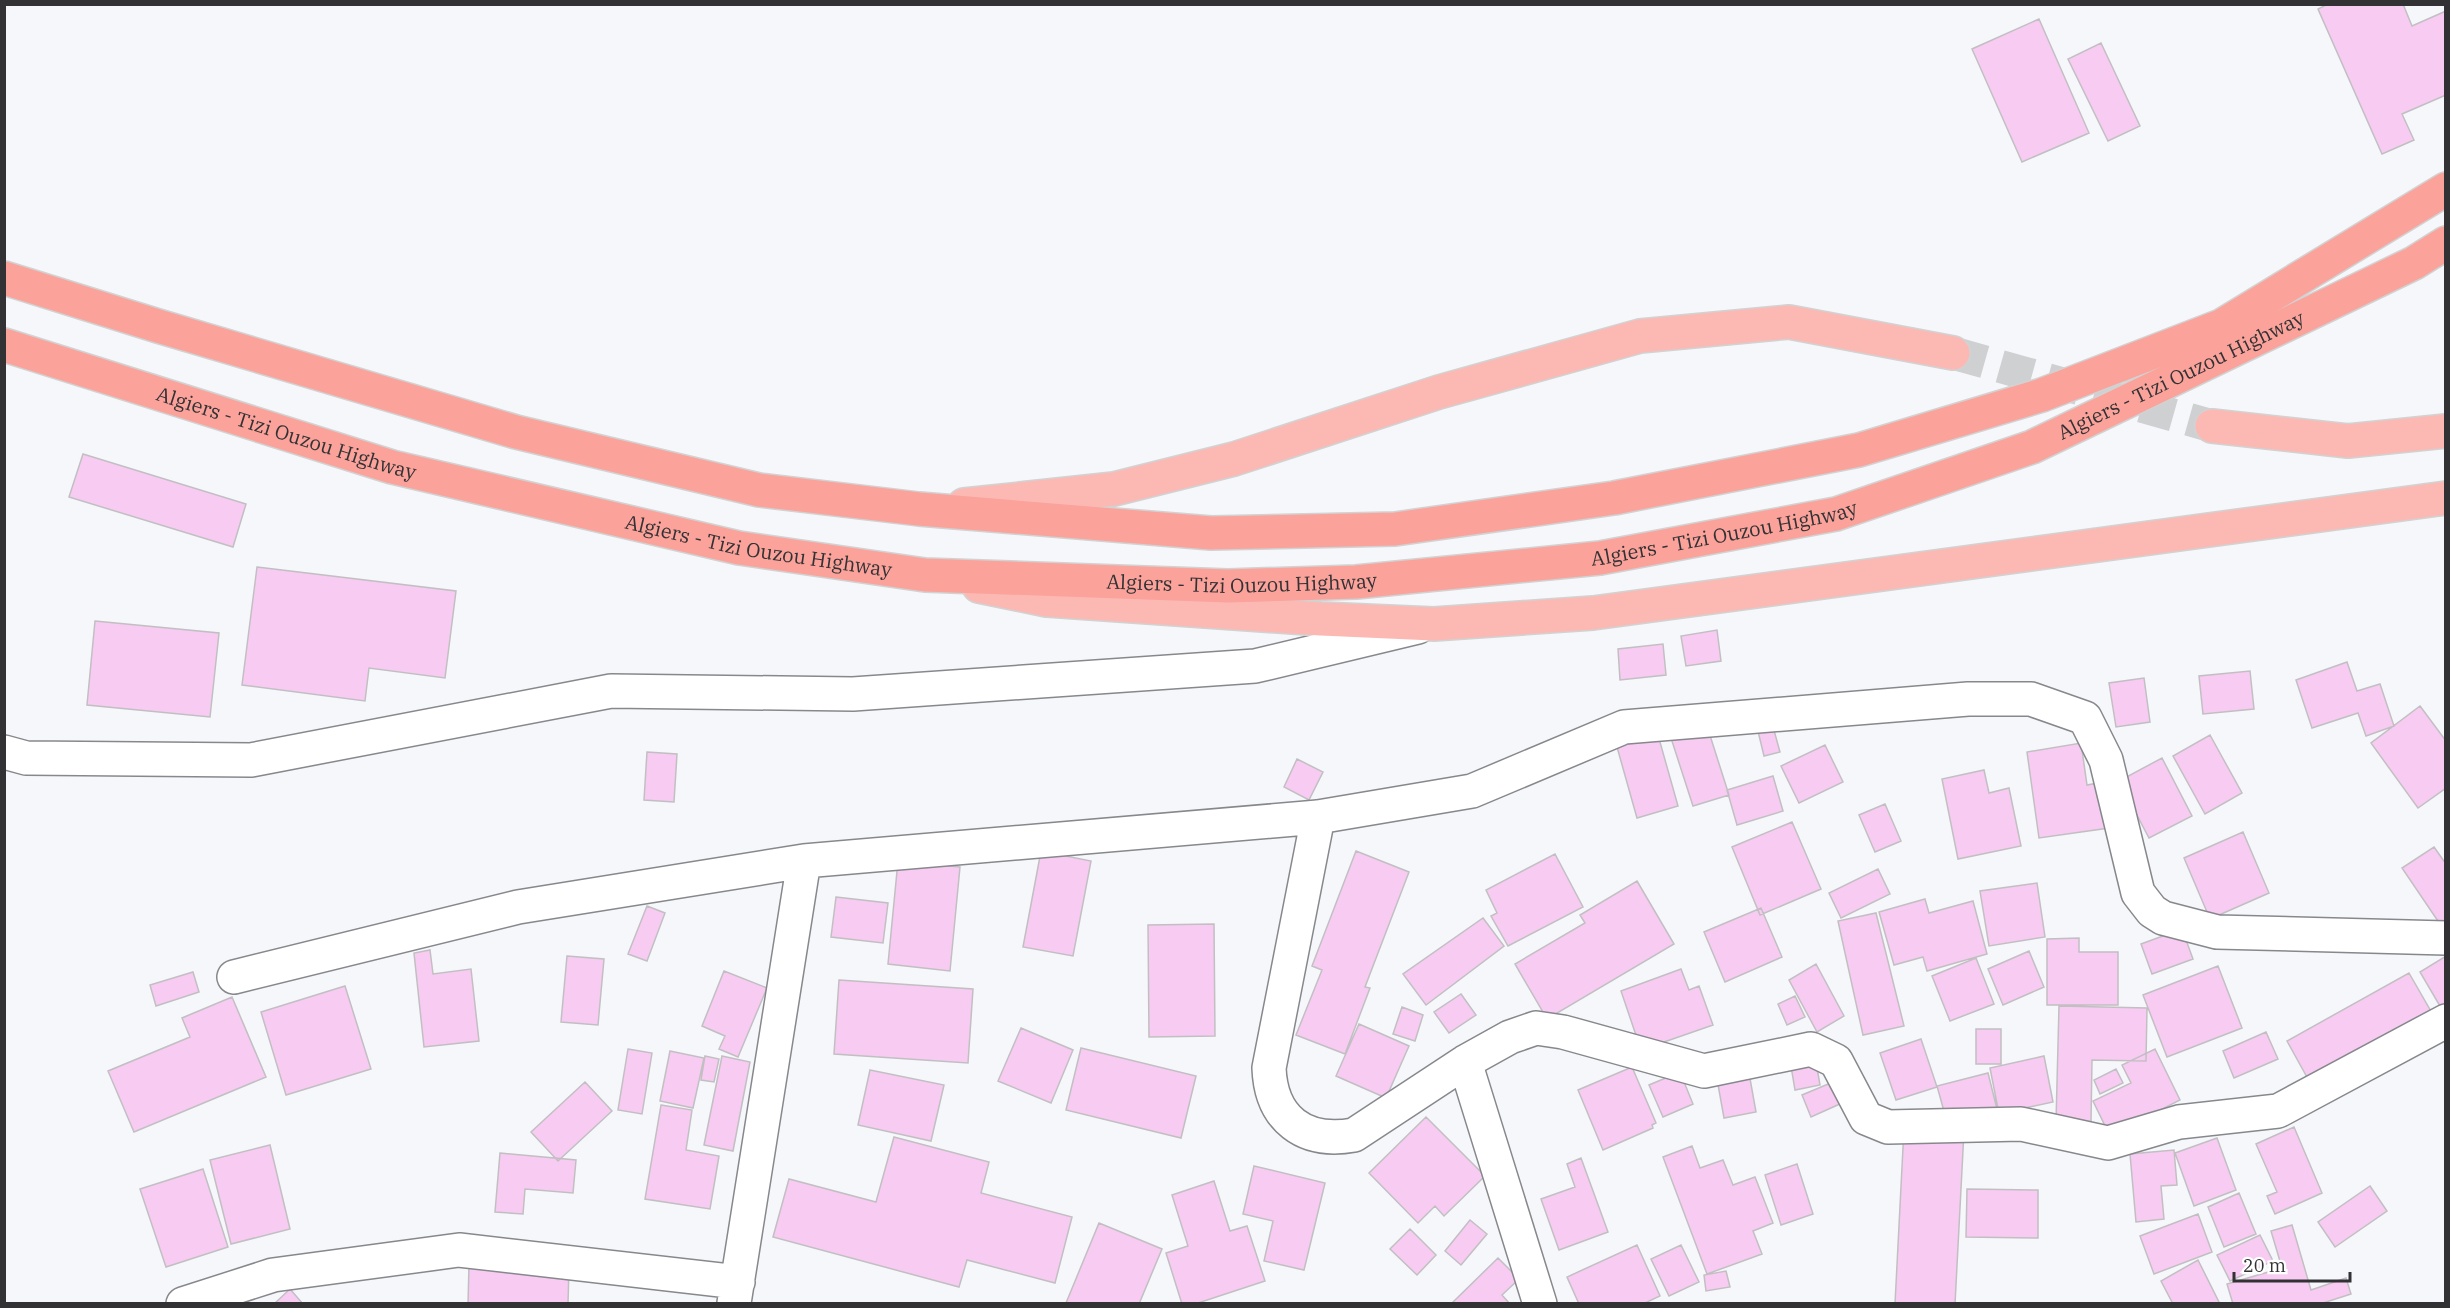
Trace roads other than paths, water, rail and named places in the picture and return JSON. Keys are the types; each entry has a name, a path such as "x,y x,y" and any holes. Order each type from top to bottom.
{"highway":[{"path":"4,278 516,432 759,490 920,509 1211,533 1395,529 1614,498 1859,450 2042,395 2221,326 2445,189"},
{"name":"Algiers - Tizi Ouzou Highway","path":"4,345 392,466 739,548 925,575 1228,586 1356,582 1600,558 1836,514 2032,447 2414,263 2445,243"}],"main road":[{"path":"920,509 1114,489 1234,459 1439,392 1640,336 1789,322 1953,353"},
{"path":"2212,426 2348,441 2445,431"},
{"path":"925,575 1047,600 1321,620 1434,624 1593,613 2445,498"}],"street":[{"path":"4,752 26,758 251,760 611,691 853,694 1255,666 1434,624"},
{"path":"234,978 518,907 804,861 1318,817 1472,791 1624,728 1968,699 2031,699 2085,718 2106,760 2138,893 2152,911 2163,918 2217,932 2445,938"},
{"path":"1318,817 1269,1068 1270,1087 1276,1104 1286,1118 1300,1130 1317,1136 1336,1138 1354,1135 1465,1062 1510,1037 1536,1028 1563,1032 1704,1071 1811,1049 1836,1061 1866,1118 1888,1127 2021,1124 2108,1143 2179,1122 2278,1111 2445,1021"},
{"path":"183,1304 273,1275 459,1250 736,1293 804,861"},
{"path":"1465,1062 1540,1304"}],"tunnel":[{"path":"1953,353 2212,426"}]}
